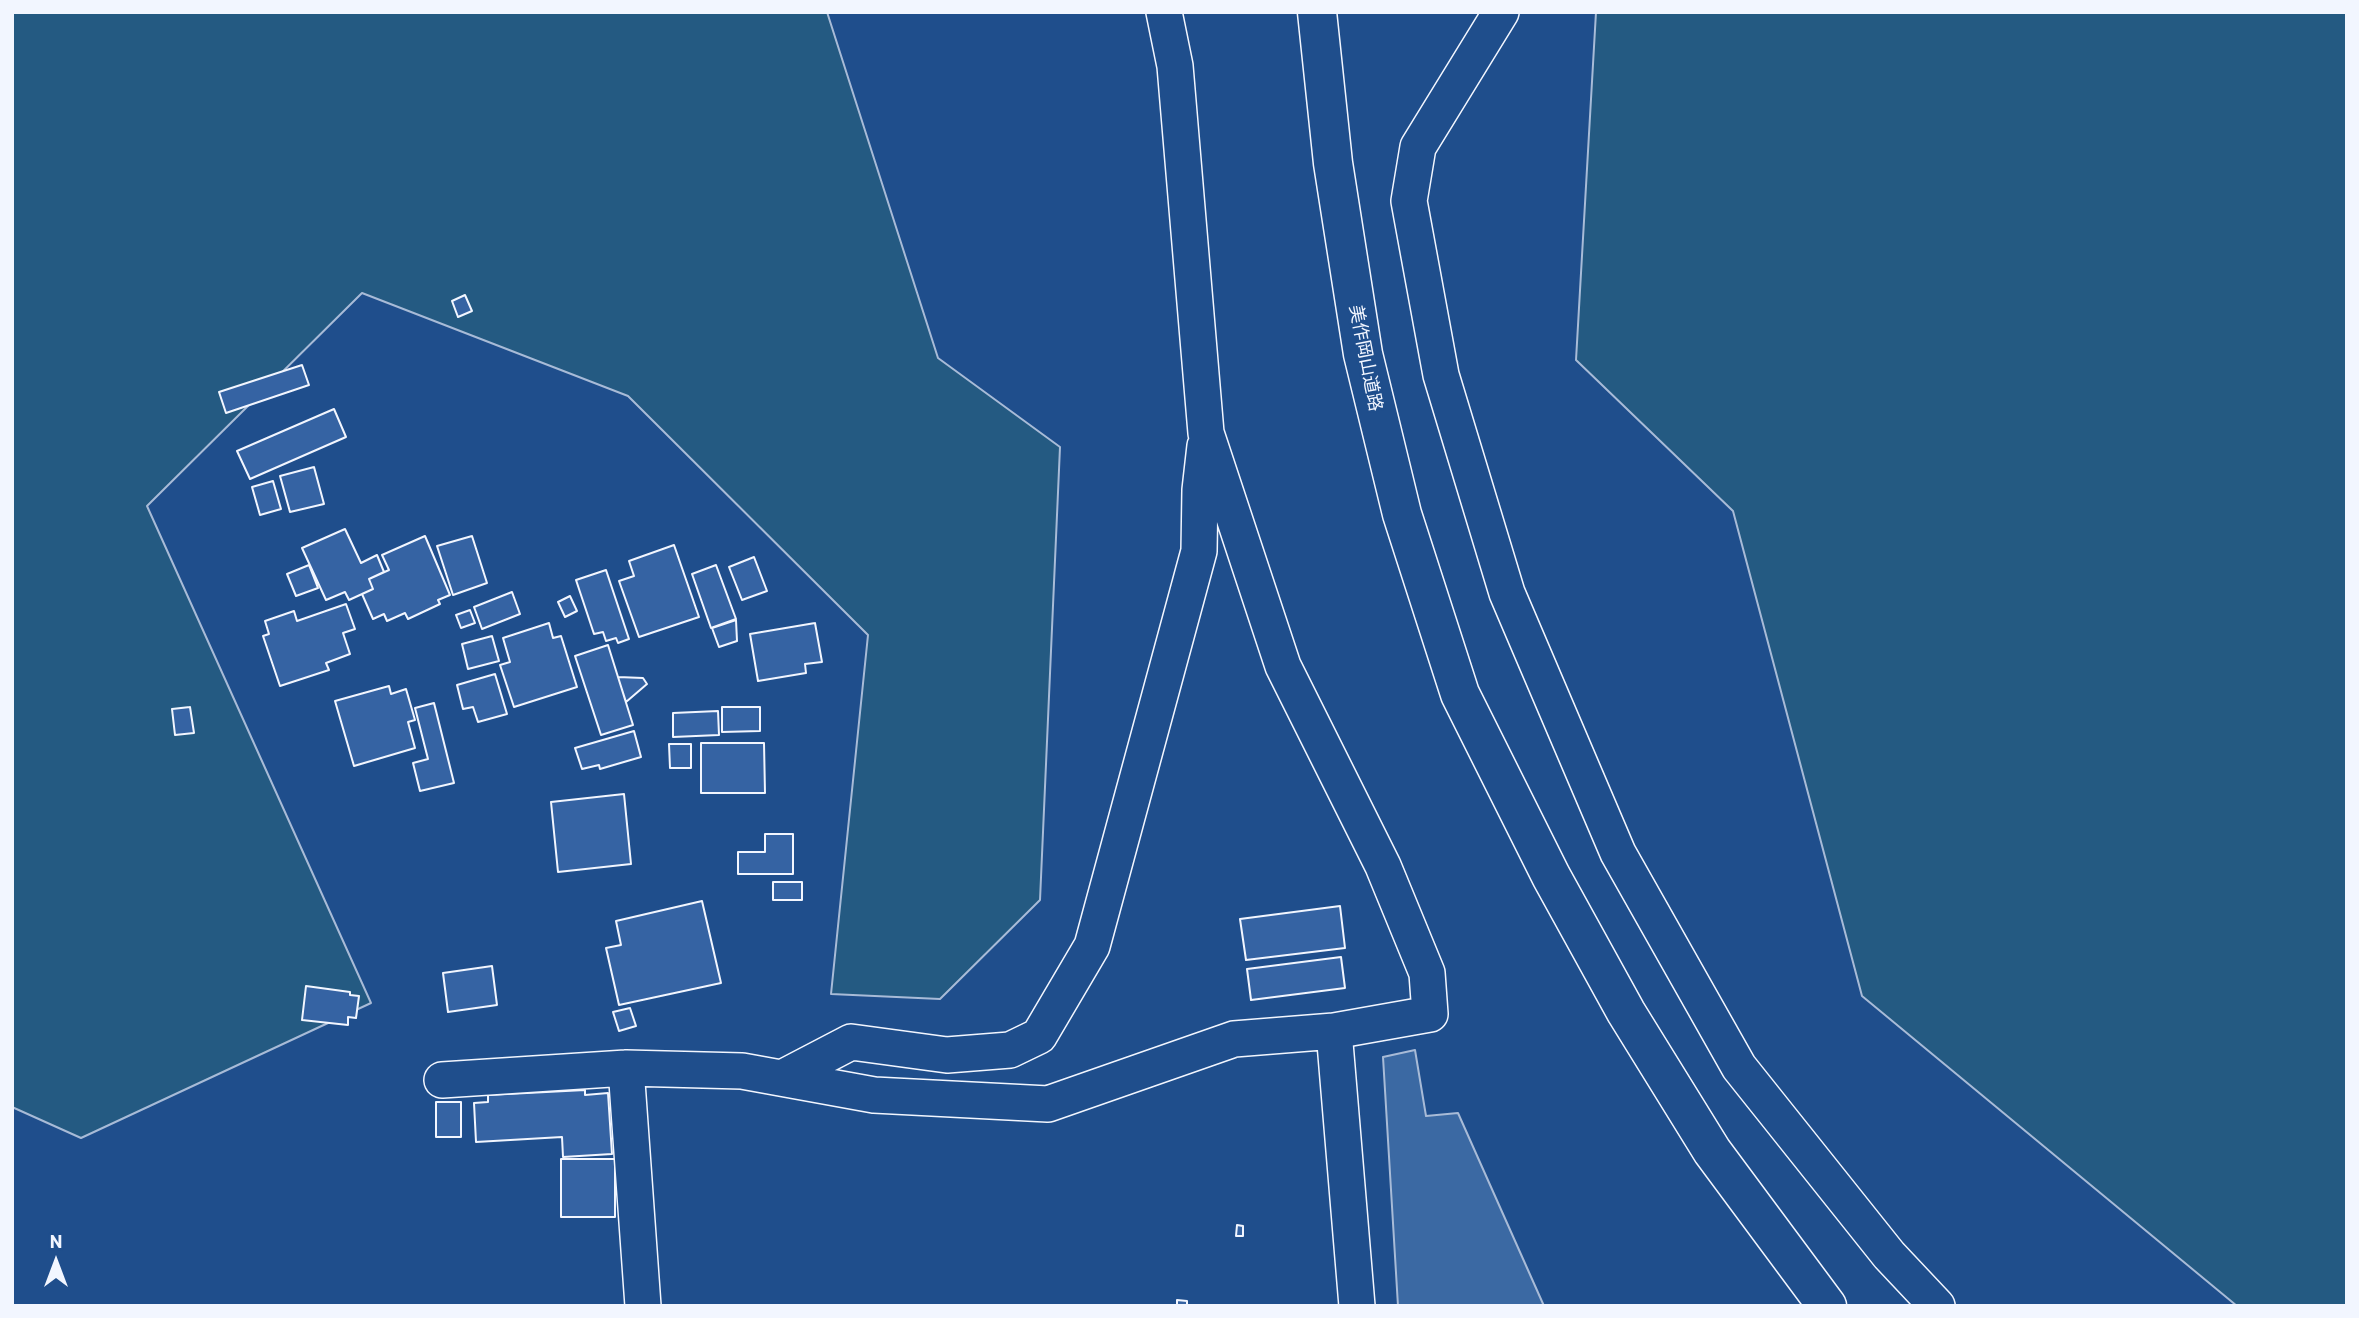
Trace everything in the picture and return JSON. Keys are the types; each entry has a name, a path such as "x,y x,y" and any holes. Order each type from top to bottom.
{"highway":[{"name":"美作岡山道路","path":"1317,12 1333,163 1363,354 1402,514 1461,694 1551,876 1626,1013 1712,1151 1826,1306"}],"street":[{"path":"782,1078 851,1042 947,1055 1010,1050 1039,1036 1092,946 1199,551 1200,489 1206,433 1175,66 1164,12"},
{"path":"1501,12 1418,147 1409,201 1441,375 1507,593 1618,853 1739,1067 1889,1255 1937,1306"},
{"path":"442,1080 626,1068 742,1071 874,1095 1048,1104 1234,1039 1334,1031 1430,1014 1427,973 1383,866 1283,666 1206,433"},
{"path":"1334,1031 1357,1306"},
{"path":"626,1068 643,1306"}],"shaded area":[{"path":"12,12 827,12 938,358 1060,447 1040,900 940,999 831,994 868,635 628,396 362,293 147,506 371,1003 81,1138 12,1107"},
{"path":"1596,12 2347,12 2347,1306 2237,1306 1862,996 1733,511 1576,360"},
{"path":"1415,1050 1426,1116 1458,1113 1544,1306 1398,1306 1383,1057"}],"building":[{"path":"465,295 472,311 458,317 452,301"},
{"path":"302,365 309,385 226,413 219,392"},
{"path":"334,409 346,437 250,479 237,451"},
{"path":"314,467 324,504 290,512 280,476"},
{"path":"273,481 281,509 260,515 252,487"},
{"path":"345,529 361,563 377,555 384,572 369,579 373,589 349,600 345,592 326,600 302,548"},
{"path":"425,536 450,595 438,600 440,604 408,619 405,613 387,621 384,614 373,619 362,594 373,589 369,579 389,570 382,555"},
{"path":"472,536 487,583 453,595 437,546"},
{"path":"674,545 699,617 639,637 619,581 634,576 629,561"},
{"path":"754,557 767,591 742,600 729,567"},
{"path":"309,565 318,588 296,596 287,574"},
{"path":"716,565 736,619 711,628 692,574"},
{"path":"606,570 629,639 618,643 616,638 606,641 603,632 594,634 576,580"},
{"path":"512,592 520,614 482,629 474,607"},
{"path":"570,596 577,611 565,617 558,602"},
{"path":"346,604 355,629 343,633 350,654 326,663 329,670 280,686 263,636 269,634 265,621 294,611 297,621"},
{"path":"470,610 475,623 461,628 456,615"},
{"path":"736,620 737,641 719,647 712,628"},
{"path":"549,623 553,638 561,636 577,687 514,707 500,665 510,662 503,638"},
{"path":"815,623 822,662 805,664 806,673 758,681 750,634"},
{"path":"492,636 499,661 468,669 462,644"},
{"path":"608,645 633,725 601,735 575,656"},
{"path":"495,674 507,714 478,722 473,707 463,709 457,685"},
{"path":"618,677 643,678 647,684 626,702"},
{"path":"389,686 391,694 406,689 415,720 408,722 415,748 354,766 335,701"},
{"path":"434,703 454,783 420,791 413,763 428,759 415,708"},
{"path":"190,707 194,733 175,735 172,709"},
{"path":"722,707 760,707 760,731 722,732"},
{"path":"718,711 719,735 673,737 673,713"},
{"path":"634,731 641,757 600,769 599,765 582,769 575,748"},
{"path":"701,743 764,743 765,793 701,793"},
{"path":"669,744 691,744 691,768 670,768"},
{"path":"624,794 631,864 558,872 551,802"},
{"path":"765,834 793,834 793,874 738,874 738,852 765,852"},
{"path":"773,882 802,882 802,900 773,900"},
{"path":"702,901 721,983 619,1005 606,948 621,945 616,921"},
{"path":"1340,906 1345,948 1246,960 1240,919"},
{"path":"1341,957 1345,988 1251,1000 1247,969"},
{"path":"492,966 497,1005 448,1012 443,973"},
{"path":"306,986 350,992 350,995 359,996 356,1018 348,1017 348,1025 302,1020"},
{"path":"630,1008 636,1026 619,1031 613,1012"},
{"path":"585,1090 585,1095 608,1093 612,1154 563,1157 562,1137 476,1142 474,1103 488,1102 488,1095"},
{"path":"436,1102 461,1102 461,1137 436,1137"},
{"path":"561,1159 615,1159 615,1217 561,1217"},
{"path":"1237,1225 1243,1226 1243,1236 1236,1236"},
{"path":"1177,1300 1187,1301 1187,1306 1177,1306"}]}
